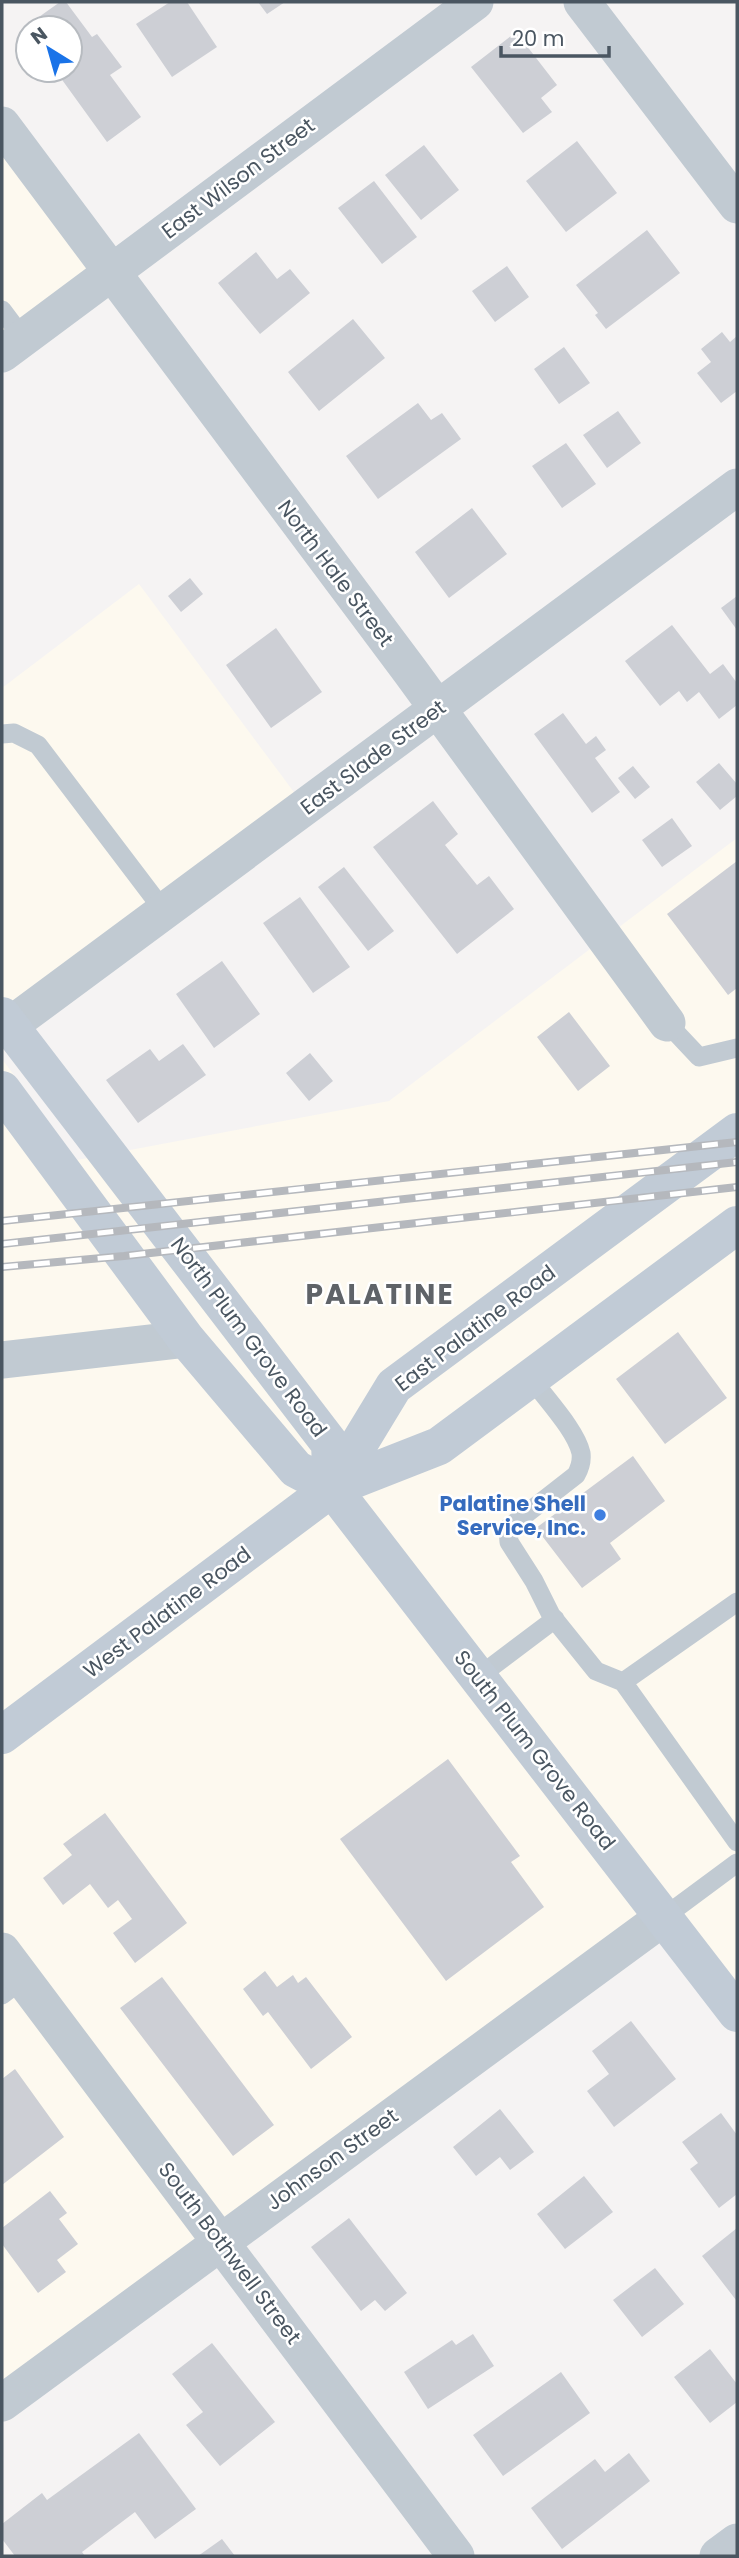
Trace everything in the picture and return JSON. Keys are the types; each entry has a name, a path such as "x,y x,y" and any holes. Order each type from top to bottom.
{"main road":[{"name":"North Plum Grove Road","path":"6,1021 330,1444 332,1488"},
{"name":"North Plum Grove Road","path":"2,1090 186,1339 296,1469 332,1488"},
{"name":"East Palatine Road","path":"332,1488 394,1386 737,1132"},
{"path":"332,1488 439,1446 737,1225"},
{"name":"South Plum Grove Road","path":"332,1488 737,2013"},
{"name":"West Palatine Road","path":"2,1735 332,1488"}],"street":[{"name":"East Wilson Street","path":"9,334 112,272 475,2"},
{"path":"582,2 737,205"},
{"name":"North Hale Street","path":"2,125 438,709 667,1023"},
{"name":"East Slade Street","path":"6,1021 164,911 737,487"},
{"path":"2,1360 186,1339"},
{"name":"Johnson Street","path":"2,2403 664,1917"},
{"name":"South Bothwell Street","path":"9,1975 221,2241 456,2556"},
{"path":"718,2556 737,2542"}],"lane":[{"path":"8,734 38,746 164,911"},
{"path":"667,1023 699,1057 737,1048"},
{"path":"531,1378 575,1438 581,1454 580,1466 576,1475 508,1528 509,1542 555,1619 596,1671 623,1682 737,1842"},
{"path":"623,1682 737,1602"},
{"path":"478,1677 555,1619"},
{"path":"664,1917 737,1863"}],"shaded area":[{"path":"2,125 112,272 2,354"},
{"path":"139,584 305,807 2,1031 2,688"},
{"path":"737,838 737,2014 664,1917 2,2403 2,1059 77,1160 389,1101"}],"building":[{"path":"60,2 66,2 75,14 43,14"},
{"path":"170,2 187,2 217,47 172,77 136,24"},
{"path":"258,2 285,2 267,14"},
{"path":"84,26 92,37 97,34 122,67 110,75 141,117 107,142 65,84 84,84"},
{"path":"516,32 557,85 541,98 552,112 523,133 471,67"},
{"path":"577,141 617,193 566,232 526,181"},
{"path":"424,145 459,190 421,220 385,175"},
{"path":"374,181 417,237 382,264 338,208"},
{"path":"647,230 680,273 606,329 595,315 598,313 576,285"},
{"path":"256,252 277,279 290,269 310,293 260,334 218,283"},
{"path":"507,266 529,297 495,322 472,291"},
{"path":"353,319 385,358 319,411 288,372"},
{"path":"722,332 730,342 737,336 737,391 721,403 697,373 711,362 701,349"},
{"path":"564,347 590,383 559,404 534,369"},
{"path":"418,403 431,420 442,413 461,439 378,499 346,456"},
{"path":"618,411 641,443 607,468 583,435"},
{"path":"566,443 596,484 562,508 532,466"},
{"path":"472,508 507,554 449,598 415,552"},
{"path":"190,578 203,594 181,612 168,596"},
{"path":"737,596 737,630 721,608"},
{"path":"672,625 710,674 723,664 737,683 737,705 719,719 699,692 687,702 679,691 660,706 625,661"},
{"path":"276,628 322,692 271,728 226,665"},
{"path":"563,713 586,744 596,736 606,750 595,758 620,792 592,813 534,734"},
{"path":"719,763 737,784 737,796 720,810 696,782"},
{"path":"633,766 650,787 635,799 618,778"},
{"path":"433,801 458,834 445,845 477,885 489,876 514,909 457,954 373,847"},
{"path":"672,818 692,846 662,867 642,840"},
{"path":"737,861 737,988 728,995 667,914"},
{"path":"344,867 394,931 368,951 318,887"},
{"path":"300,897 350,967 313,993 263,923"},
{"path":"222,961 260,1014 214,1048 176,994"},
{"path":"569,1012 610,1066 578,1091 537,1037"},
{"path":"183,1044 206,1075 138,1123 106,1080 150,1049 159,1061"},
{"path":"310,1053 333,1081 309,1101 286,1073"},
{"path":"678,1332 727,1398 665,1444 616,1379"},
{"name":"Palatine Shell Service, Inc.","path":"633,1456 665,1501 610,1543 621,1559 582,1588 536,1528"},
{"path":"448,1759 520,1856 511,1862 544,1907 446,1981 340,1839"},
{"path":"105,1813 187,1923 135,1963 113,1933 132,1919 118,1900 108,1908 90,1884 63,1905 43,1878 72,1855 63,1844"},
{"path":"265,1971 277,1987 293,1975 298,1983 306,1977 352,2037 311,2069 268,2012 263,2016 243,1989"},
{"path":"162,1977 274,2125 233,2156 120,2008"},
{"path":"631,2021 676,2079 614,2127 587,2091 609,2074 592,2051"},
{"path":"15,2069 64,2137 2,2185 2,2079"},
{"path":"500,2109 534,2152 510,2170 500,2157 476,2176 453,2147"},
{"path":"721,2113 737,2135 737,2194 719,2208 690,2169 698,2163 682,2142"},
{"path":"584,2176 613,2212 565,2249 537,2214"},
{"path":"50,2191 67,2213 59,2219 78,2244 57,2260 66,2272 38,2293 2,2244 2,2228"},
{"path":"349,2218 407,2293 385,2311 375,2300 361,2311 311,2247"},
{"path":"737,2228 737,2298 736,2300 702,2256"},
{"path":"655,2268 684,2304 642,2337 613,2300"},
{"path":"473,2334 494,2366 428,2409 404,2372 452,2340 456,2345"},
{"path":"212,2343 275,2422 220,2466 186,2425 203,2412 172,2374"},
{"path":"710,2349 737,2384 737,2402 710,2423 674,2377"},
{"path":"561,2372 590,2413 503,2476 473,2435"},
{"path":"139,2433 196,2509 155,2539 135,2512 82,2552 85,2556 15,2556 2,2539 2,2524 42,2493 47,2500"},
{"path":"629,2453 650,2481 562,2549 531,2508 595,2459 605,2472"},
{"path":"222,2539 235,2556 198,2556"}],"railway":[{"path":"2,1221 737,1142"},
{"path":"2,1244 737,1162"},
{"path":"2,1267 124,1256 737,1187"}],"place":[{"name":"Palatine Shell Service, Inc.","path":"600,1515"}],"district":[{"name":"PALATINE","path":"380,1294"}]}
